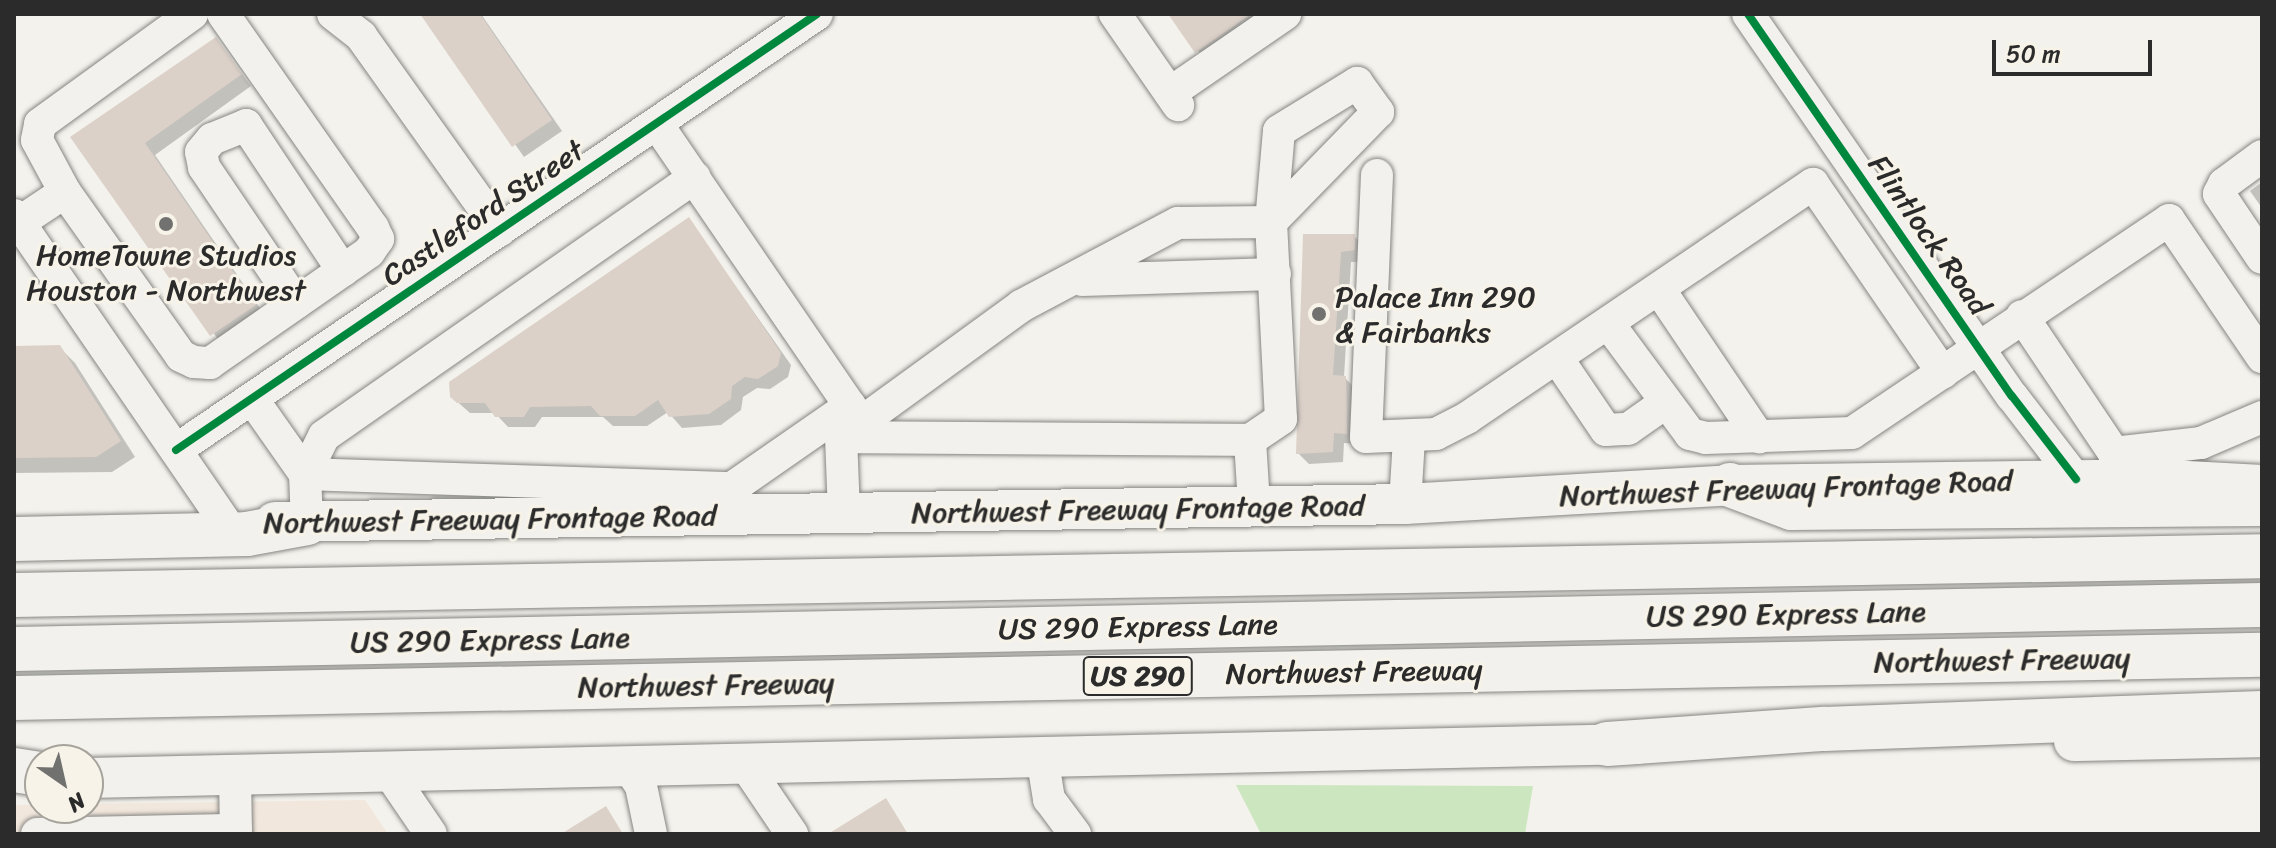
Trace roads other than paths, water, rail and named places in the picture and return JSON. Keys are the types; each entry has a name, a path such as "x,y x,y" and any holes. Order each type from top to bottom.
{"highway":[{"path":"1730,485 1792,508 2262,504"},
{"path":"14,539 247,534 307,523"},
{"path":"14,595 2262,556"},
{"name":"US 290 Express Lane","path":"14,649 2262,605"},
{"name":"Northwest Freeway","path":"14,698 2262,655"},
{"path":"1607,744 1824,729 2262,713"}],"main road":[{"name":"Northwest Freeway Frontage Road","path":"14,523 307,523 724,502 844,514 1405,504 1730,485 2076,479 2262,485"},
{"path":"104,777 1607,744 2262,737"}],"street":[{"path":"192,14 40,124 37,140 65,192 171,343 194,362 210,363 369,252 378,239 223,14"},
{"path":"333,14 361,36 500,231"},
{"name":"Castleford Street","path":"176,450 817,14"},
{"path":"1115,14 1174,99 1285,14"},
{"name":"Flintlock Road","path":"1748,14 1979,349 2076,479"},
{"path":"305,474 724,502 850,406 657,124"},
{"path":"296,303 204,167 201,152 212,139 246,125 343,271"},
{"path":"2262,156 2224,184 2219,194 2262,258"},
{"path":"1377,175 1366,437 1409,439 1449,428 1813,184 1943,373"},
{"path":"307,523 305,474 324,436 695,177"},
{"path":"1825,201 1860,178"},
{"path":"65,192 16,221 224,521"},
{"path":"1608,323 1690,434 1759,437 1852,433 2169,220 2262,357"},
{"path":"1271,222 1281,419 1250,440 841,437 1021,306 1078,280 1178,223 1271,222"},
{"path":"1078,280 1275,274"},
{"path":"1659,289 1759,437"},
{"path":"2022,316 2114,453 2150,479"},
{"path":"1557,358 1606,430 1628,429 1665,403"},
{"path":"253,400 305,474"},
{"path":"2114,453 2201,443 2262,417"},
{"path":"841,437 844,514"},
{"path":"1405,504 1409,439"},
{"path":"1250,440 1254,505"},
{"path":"1042,756 1049,799 1075,834"},
{"path":"744,763 792,834"},
{"path":"627,765 641,786 651,834"},
{"path":"388,771 431,834"},
{"path":"37,834 236,832 235,773"}],"place":[{"name":"HomeTowne Studios Houston - Northwest","path":"166,224"},
{"name":"Palace Inn 290 & Fairbanks","path":"1319,314"}]}
